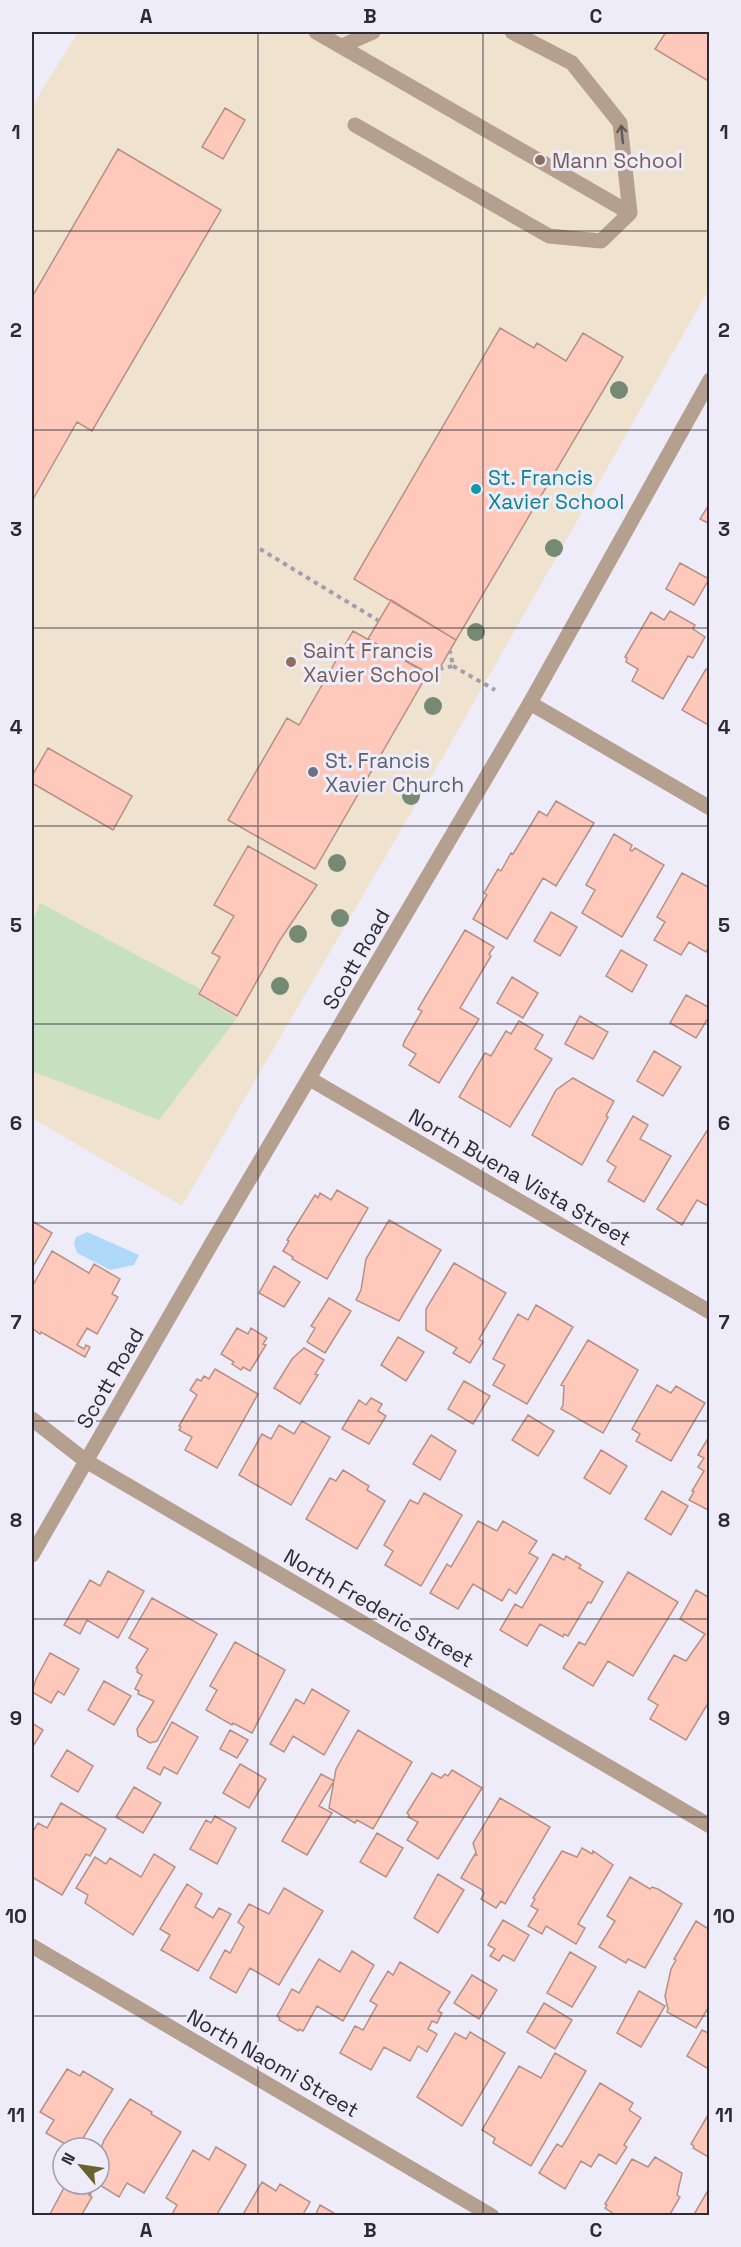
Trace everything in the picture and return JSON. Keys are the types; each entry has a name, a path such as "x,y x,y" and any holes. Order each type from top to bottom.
{"street":[{"path":"316,32 630,213"},
{"path":"342,46 373,32"},
{"path":"513,32 572,63 620,123 630,213"},
{"path":"356,125 549,236 601,242 630,213"},
{"name":"Scott Road","path":"32,1555 213,1241 530,703 710,380"},
{"path":"530,703 710,808"},
{"name":"North Buena Vista Street","path":"310,1079 710,1312"},
{"name":"North Frederic Street","path":"32,1419 86,1461 710,1826"},
{"name":"North Naomi Street","path":"32,1946 492,2216"}],"path":[{"path":"260,549 379,621"},
{"path":"450,651 453,666"},
{"path":"439,669 453,666 495,690"}],"shaded area":[{"path":"78,32 709,32 709,289 415,806 182,1206 32,1118 32,106"}],"green space":[{"path":"40,903 200,989 198,995 237,1018 159,1120 32,1071 32,923"}],"water":[{"path":"87,1232 139,1255 134,1265 110,1270 77,1253 74,1243 76,1237"}],"building":[{"path":"666,32 710,32 710,82 655,49"},
{"path":"225,108 245,120 223,159 202,147"},
{"path":"118,149 221,210 92,431 77,422 32,501 32,297"},
{"name":"St. Francis Xavier School","path":"500,328 534,348 537,343 566,361 583,333 623,357 456,640 354,579"},
{"path":"710,503 710,524 700,519"},
{"path":"680,563 709,579 694,605 666,589"},
{"path":"391,600 456,640 434,678 368,639"},
{"path":"670,611 695,625 693,629 705,637 693,658 688,656 663,699 632,681 638,669 626,662 625,657 651,612 664,620"},
{"name":"St. Francis Xavier Church","path":"353,631 428,673 315,869 228,820 287,718 299,725"},
{"path":"706,669 710,671 710,726 682,710"},
{"path":"48,748 132,796 113,830 32,783 32,776"},
{"path":"556,801 594,823 556,886 543,878 507,939 473,919 498,869 501,871 539,811 547,816"},
{"path":"614,834 632,845 630,850 635,848 664,865 622,937 582,913 595,890 586,885"},
{"path":"248,846 317,885 280,940 237,1016 199,994 220,957 212,953 234,916 214,905"},
{"path":"682,873 710,888 710,945 706,952 689,942 681,955 654,940 665,922 657,917"},
{"path":"551,912 577,927 560,956 534,941"},
{"path":"465,930 494,947 460,1008 479,1019 439,1083 409,1065 416,1054 403,1046 422,1011 418,1009"},
{"path":"621,950 647,965 632,992 606,976"},
{"path":"512,977 538,993 523,1018 497,1003"},
{"path":"686,995 710,1008 710,1015 696,1038 670,1023"},
{"path":"580,1016 608,1032 593,1059 565,1044"},
{"path":"519,1021 543,1035 535,1049 552,1059 510,1127 459,1097 485,1053 491,1056 506,1031 511,1034"},
{"path":"654,1051 681,1067 663,1096 637,1081"},
{"path":"573,1078 614,1101 582,1165 532,1135 556,1090"},
{"path":"633,1116 648,1125 640,1139 671,1156 644,1202 608,1181 616,1167 607,1161"},
{"path":"710,1126 710,1207 697,1200 682,1225 657,1209"},
{"path":"337,1190 368,1208 327,1279 292,1259 293,1257 283,1251 289,1241 287,1240 315,1195 318,1198 320,1193 331,1200"},
{"path":"389,1220 441,1250 399,1321 356,1300 361,1290 366,1259"},
{"path":"32,1221 52,1233 32,1268"},
{"path":"52,1251 89,1273 94,1264 120,1279 112,1294 118,1297 97,1334 87,1328 77,1345 84,1349 86,1345 90,1347 85,1357 32,1328 32,1287"},
{"path":"454,1263 506,1293 479,1339 483,1342 470,1363 453,1353 457,1348 426,1330 426,1309"},
{"path":"274,1266 300,1282 284,1307 259,1293"},
{"path":"329,1298 351,1311 325,1353 307,1342 315,1328 311,1326"},
{"path":"536,1305 573,1327 527,1404 493,1385 505,1365 493,1359 518,1314 528,1320"},
{"path":"237,1328 248,1334 251,1328 267,1338 263,1344 266,1345 250,1371 243,1367 241,1370 232,1364 234,1362 221,1354"},
{"path":"398,1337 424,1352 406,1381 381,1365"},
{"path":"588,1340 638,1370 603,1433 561,1409 564,1386 561,1385"},
{"path":"304,1348 324,1360 315,1374 318,1375 300,1404 274,1388 292,1359"},
{"path":"215,1369 258,1394 217,1468 185,1450 192,1437 179,1430 181,1427 179,1426 197,1395 190,1390 197,1379 201,1381 204,1376 209,1379"},
{"path":"464,1381 490,1396 473,1424 448,1409"},
{"path":"657,1385 671,1393 676,1386 705,1403 671,1461 636,1441 640,1434 632,1429"},
{"path":"371,1398 382,1404 378,1411 386,1416 369,1444 342,1429 359,1400 366,1405"},
{"path":"528,1415 554,1431 538,1456 512,1440"},
{"path":"302,1421 330,1437 291,1505 239,1475 262,1434 271,1439 279,1425 294,1434"},
{"path":"431,1435 456,1451 440,1480 413,1464"},
{"path":"710,1435 710,1511 689,1500 704,1471 698,1467 704,1458 698,1455"},
{"path":"601,1450 627,1466 610,1494 584,1478"},
{"path":"343,1470 369,1486 367,1490 385,1501 357,1549 306,1519 330,1478 336,1481"},
{"path":"662,1491 688,1506 671,1535 645,1519"},
{"path":"424,1493 462,1515 421,1586 385,1565 393,1551 384,1545 410,1500 418,1504"},
{"path":"478,1521 497,1531 503,1521 537,1541 529,1553 538,1558 516,1594 509,1589 502,1601 473,1584 458,1609 430,1593 447,1564 451,1567"},
{"path":"553,1554 564,1560 566,1556 581,1565 579,1568 603,1582 568,1636 564,1634 563,1637 540,1624 527,1646 500,1630 515,1604 522,1608"},
{"path":"108,1571 144,1591 118,1638 87,1620 80,1634 64,1625 90,1580 100,1586"},
{"path":"628,1572 678,1602 633,1676 608,1661 593,1686 563,1668 579,1642 585,1645"},
{"path":"696,1590 710,1598 710,1700 686,1740 650,1719 658,1705 648,1699 674,1655 686,1661 705,1634 680,1619"},
{"path":"152,1598 217,1634 157,1741 150,1743 138,1736 137,1729 154,1701 138,1694 139,1691 135,1689 142,1675 137,1672 136,1668 148,1649 129,1638"},
{"path":"235,1642 285,1670 252,1733 206,1710 217,1690 210,1686"},
{"path":"50,1653 79,1669 64,1695 58,1691 51,1703 32,1692 36,1679"},
{"path":"104,1681 131,1696 114,1725 88,1710"},
{"path":"312,1689 349,1711 324,1755 293,1736 284,1752 270,1744 296,1699 304,1704"},
{"path":"172,1722 198,1737 177,1774 164,1767 160,1775 147,1768"},
{"path":"32,1723 43,1730 32,1748"},
{"path":"230,1730 248,1740 237,1758 220,1749"},
{"path":"358,1730 412,1762 373,1829 357,1820 355,1823 329,1808 336,1769"},
{"path":"67,1750 93,1766 78,1792 51,1776"},
{"path":"240,1764 266,1779 249,1808 223,1793"},
{"path":"452,1770 482,1788 438,1859 407,1840 418,1822 408,1817 407,1813 432,1773 441,1778 445,1774 448,1776"},
{"path":"321,1774 334,1781 319,1806 332,1813 307,1855 282,1841"},
{"path":"134,1787 161,1803 143,1833 116,1817"},
{"path":"500,1798 550,1827 505,1904 501,1901 496,1908 481,1899 484,1893 481,1889 461,1878 475,1854 477,1856 473,1843"},
{"path":"61,1803 106,1829 90,1856 86,1854 62,1895 32,1877 32,1833 38,1823 47,1828"},
{"path":"215,1816 236,1828 217,1864 190,1849 206,1820 211,1823"},
{"path":"377,1833 403,1848 386,1877 360,1862"},
{"path":"582,1848 592,1854 593,1851 613,1865 578,1924 585,1928 576,1944 546,1926 542,1934 528,1926 538,1910 531,1906 535,1899 533,1898 562,1851 577,1857"},
{"path":"154,1854 175,1867 133,1935 85,1903 88,1895 76,1888 95,1857 106,1864 110,1858 141,1877"},
{"path":"438,1874 464,1890 438,1933 414,1918"},
{"path":"630,1877 650,1889 652,1887 658,1889 682,1904 645,1968 628,1959 626,1963 599,1947 615,1921 607,1916"},
{"path":"187,1884 202,1894 195,1907 213,1918 219,1908 231,1914 198,1971 161,1950 170,1935 160,1929"},
{"path":"284,1888 323,1911 279,1985 250,1968 236,1993 210,1978 225,1950 230,1953 244,1927 238,1922 249,1904 269,1914"},
{"path":"503,1920 529,1935 514,1961 503,1955 499,1961 490,1956 495,1949 488,1945"},
{"path":"696,1921 710,1930 710,2005 696,2028 667,2012 665,1996 671,1969 676,1960 674,1959"},
{"path":"352,1951 374,1965 343,2021 317,2006 303,2031 299,2029 298,2031 279,2020 277,2016 292,1989 299,1993 319,1959 340,1972"},
{"path":"570,1952 596,1967 572,2007 547,1993"},
{"path":"400,1962 450,1992 438,2011 442,2013 437,2023 432,2021 428,2029 437,2034 427,2052 418,2046 410,2061 384,2047 371,2070 340,2053 355,2026 363,2030 377,2005 370,2001 388,1971 393,1975"},
{"path":"472,1975 497,1990 479,2019 454,2003"},
{"path":"639,1991 665,2006 641,2047 617,2033"},
{"path":"544,2003 572,2020 555,2049 527,2032"},
{"path":"702,2030 710,2034 710,2070 687,2056"},
{"path":"470,2032 505,2053 462,2126 417,2097 455,2033 466,2039"},
{"path":"555,2053 586,2071 531,2166 493,2143 495,2138 482,2130 519,2066 541,2078"},
{"path":"67,2069 80,2076 83,2071 113,2089 84,2136 51,2136 46,2133 54,2120 40,2112"},
{"path":"600,2083 633,2103 629,2110 641,2118 624,2145 627,2147 616,2164 599,2154 591,2167 581,2161 565,2189 539,2173 557,2144 562,2147"},
{"path":"130,2099 181,2132 144,2193 127,2183 119,2197 111,2192 111,2136 107,2136"},
{"path":"708,2115 710,2116 710,2158 693,2148 691,2144"},
{"path":"216,2147 246,2165 216,2216 171,2216 177,2205 166,2198 193,2150 209,2160"},
{"path":"655,2157 682,2173 677,2195 680,2197 669,2216 617,2216 605,2208 607,2205 605,2204 632,2159 648,2167"},
{"path":"262,2182 276,2191 280,2184 310,2202 302,2216 242,2216"},
{"path":"710,2187 710,2216 693,2216"},
{"path":"60,2196 92,2197 81,2216 49,2216"},
{"path":"320,2205 339,2216 315,2216"}],"place":[{"name":"Mann School","path":"540,160"},
{"name":"St. Francis Xavier School","path":"476,489"},
{"name":"Saint Francis Xavier School","path":"291,662"},
{"name":"St. Francis Xavier Church","path":"313,772"}]}
